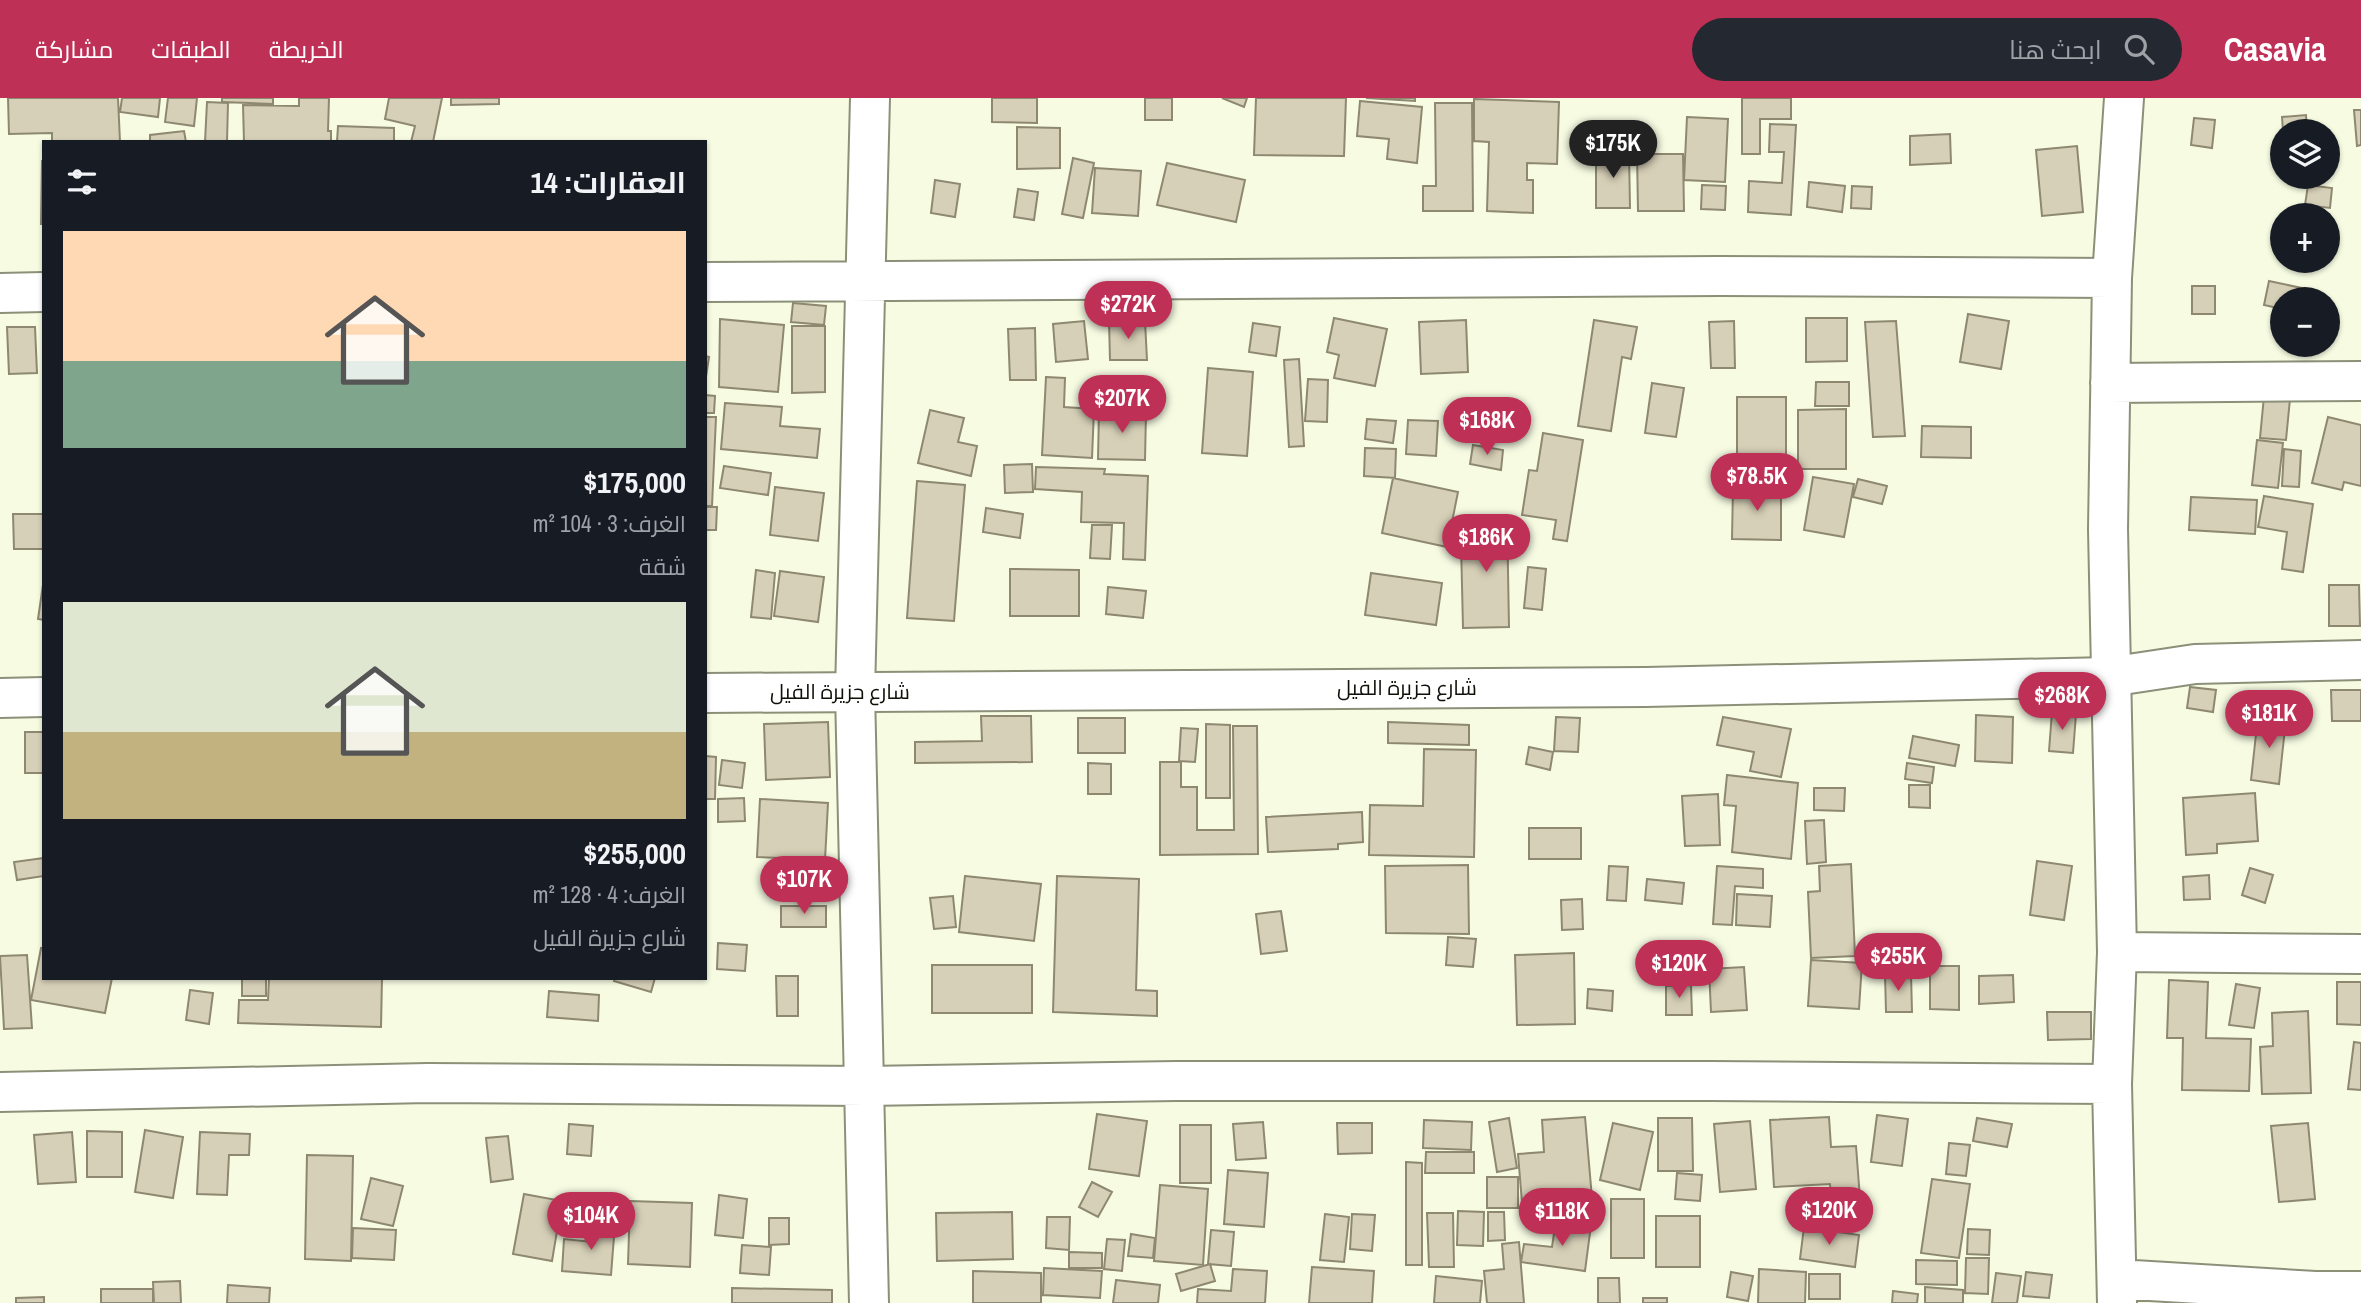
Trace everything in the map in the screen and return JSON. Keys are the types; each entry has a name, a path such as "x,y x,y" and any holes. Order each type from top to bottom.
{"street":[{"path":"869,1303 856,692 870,98"},
{"path":"2124,98 2112,278 2110,383 2109,677 2117,952 2112,1084 2117,1291 2316,1297 2361,1291"},
{"path":"707,282 1718,276 2112,278"},
{"path":"0,293 42,292"},
{"path":"2110,383 2361,381"},
{"name":"شارع جزيرة الفيل","path":"707,693 1618,687 2109,677 2195,664 2361,660"},
{"path":"0,698 42,697"},
{"path":"2117,952 2361,954"},
{"path":"0,1091 428,1083 866,1086 1177,1081 2112,1084"}],"building":[{"path":"8,98 118,98 120,140 52,140 52,133 9,134"},
{"path":"122,98 160,98 158,117 120,112"},
{"path":"168,98 197,98 194,126 165,122"},
{"path":"222,98 273,98 273,104 222,102"},
{"path":"299,98 329,98 328,131 331,131 331,140 244,140 243,105 299,106"},
{"path":"389,98 442,98 433,140 412,140 415,126 385,119"},
{"path":"451,98 499,98 499,104 451,105"},
{"path":"992,98 1037,98 1037,123 992,122"},
{"path":"1145,98 1172,98 1172,120 1145,120"},
{"path":"1222,98 1247,98 1244,107"},
{"path":"1256,98 1346,98 1344,156 1254,155"},
{"path":"1366,98 1415,98 1415,101"},
{"path":"1742,98 1791,98 1791,119 1760,119 1760,154 1742,154"},
{"path":"1474,99 1559,102 1557,164 1527,163 1527,180 1533,180 1533,213 1487,211 1489,142 1474,141"},
{"path":"1360,101 1422,107 1417,163 1387,159 1389,139 1357,136"},
{"path":"207,102 228,103 227,140 205,140"},
{"path":"1435,103 1472,103 1473,211 1423,211 1423,186 1436,186"},
{"path":"2354,110 2361,110 2361,145 2357,146"},
{"path":"2306,115 2306,119 2282,119"},
{"path":"1687,117 1728,119 1725,182 1684,180"},
{"path":"2194,118 2215,120 2212,148 2191,145"},
{"path":"1770,124 1796,125 1791,215 1748,212 1749,181 1782,183 1784,152 1769,152"},
{"path":"338,126 394,128 394,140 337,140"},
{"path":"1017,127 1060,128 1060,168 1017,169"},
{"path":"184,131 186,140 150,140 150,135"},
{"path":"1950,134 1951,163 1910,165 1910,136"},
{"path":"2077,146 2083,212 2042,216 2036,150"},
{"path":"1629,152 1630,208 1596,208 1596,153"},
{"path":"1637,154 1683,154 1684,211 1638,211"},
{"path":"1073,158 1094,163 1083,218 1062,214"},
{"path":"42,161 42,224 41,224"},
{"path":"1167,163 1245,180 1236,222 1157,205"},
{"path":"1095,168 1141,171 1138,216 1092,213"},
{"path":"935,180 960,184 955,217 931,213"},
{"path":"1809,182 1845,186 1842,212 1807,207"},
{"path":"1702,185 1726,186 1725,210 1701,209"},
{"path":"1852,186 1872,187 1871,209 1851,208"},
{"path":"1018,189 1038,192 1034,220 1014,217"},
{"path":"2307,189 2332,189 2330,203 2305,203"},
{"path":"2269,281 2297,287 2270,287 2270,306 2264,305"},
{"path":"2192,286 2215,286 2215,314 2192,314"},
{"path":"793,303 826,306 824,325 791,322"},
{"path":"1968,314 2009,321 2001,369 1960,362"},
{"path":"1334,318 1387,329 1375,386 1334,378 1339,355 1327,352"},
{"path":"1806,318 1847,318 1847,361 1806,362"},
{"path":"720,319 784,325 778,392 719,387"},
{"path":"1466,320 1468,372 1421,374 1419,322"},
{"path":"1594,320 1637,327 1631,359 1622,357 1611,431 1578,426"},
{"path":"1084,321 1088,359 1056,362 1053,324"},
{"path":"1109,321 1145,321 1147,360 1110,360"},
{"path":"1734,321 1735,368 1711,368 1709,322"},
{"path":"1896,321 1905,436 1873,437 1865,322"},
{"path":"1253,323 1280,327 1276,356 1249,352"},
{"path":"792,326 825,326 825,392 792,393"},
{"path":"7,327 35,327 37,373 9,374"},
{"path":"1035,328 1036,380 1010,380 1008,329"},
{"path":"1299,359 1304,446 1289,447 1284,360"},
{"path":"1208,368 1253,372 1247,456 1202,453"},
{"path":"1046,377 1065,378 1064,407 1094,409 1092,458 1042,455"},
{"path":"1308,379 1328,380 1327,422 1305,421"},
{"path":"1816,382 1849,382 1849,406 1815,406"},
{"path":"1652,383 1684,388 1676,437 1645,433"},
{"path":"707,395 715,396 714,413 707,413"},
{"path":"2264,396 2290,399 2286,440 2260,438"},
{"path":"1737,397 1786,397 1786,458 1737,458"},
{"path":"725,403 782,407 780,426 820,429 817,458 721,449"},
{"path":"1846,409 1846,469 1798,469 1798,410"},
{"path":"930,410 964,418 958,442 977,446 971,476 918,463"},
{"path":"1099,410 1146,412 1145,460 1098,459"},
{"path":"707,417 716,417 712,506 707,506"},
{"path":"2328,417 2361,425 2361,486 2344,482 2342,490 2312,483"},
{"path":"1367,419 1396,421 1393,443 1365,439"},
{"path":"1408,420 1438,421 1436,456 1406,454"},
{"path":"1922,426 1971,427 1971,458 1921,457"},
{"path":"1543,433 1583,440 1567,541 1553,539 1556,520 1522,515 1529,470 1537,471"},
{"path":"2257,440 2283,443 2278,488 2252,485"},
{"path":"1473,445 1503,450 1501,470 1470,464"},
{"path":"1365,448 1396,449 1395,478 1364,476"},
{"path":"2284,449 2301,451 2299,487 2282,486"},
{"path":"1032,464 1033,492 1005,493 1004,465"},
{"path":"724,466 771,473 768,495 720,488"},
{"path":"1036,467 1105,469 1104,474 1148,476 1145,560 1123,559 1124,523 1081,522 1082,492 1035,489"},
{"path":"1813,477 1854,484 1844,537 1804,530"},
{"path":"1393,478 1458,492 1447,547 1382,533"},
{"path":"1858,479 1887,486 1882,504 1853,497"},
{"path":"917,481 965,485 954,621 907,618"},
{"path":"1733,486 1781,486 1781,540 1732,539"},
{"path":"775,487 824,493 818,541 770,535"},
{"path":"2264,496 2313,504 2303,572 2282,569 2287,532 2258,527"},
{"path":"2191,497 2257,500 2255,534 2189,530"},
{"path":"707,507 717,507 716,530 707,530"},
{"path":"986,508 1023,514 1020,538 983,532"},
{"path":"13,514 42,514 42,549 14,549"},
{"path":"1507,515 1509,627 1463,628 1461,543 1471,543 1470,516"},
{"path":"1092,525 1112,525 1110,559 1090,558"},
{"path":"1528,567 1546,569 1542,610 1524,608"},
{"path":"1010,569 1079,570 1079,616 1010,616"},
{"path":"756,570 775,573 771,619 751,617"},
{"path":"780,571 824,577 818,622 774,616"},
{"path":"1371,573 1442,583 1436,625 1365,615"},
{"path":"2329,585 2359,585 2360,626 2329,626"},
{"path":"1108,587 1146,591 1143,618 1106,614"},
{"path":"42,592 42,620 38,619"},
{"path":"2190,687 2216,690 2213,712 2187,708"},
{"path":"2331,690 2361,690 2361,721 2332,721"},
{"path":"2052,712 2076,714 2073,753 2049,751"},
{"path":"1976,715 2013,717 2012,763 1975,761"},
{"path":"981,716 1031,716 1032,762 915,763 915,742 982,741"},
{"path":"2258,716 2286,719 2279,784 2251,780"},
{"path":"1556,717 1580,718 1578,752 1554,751"},
{"path":"1723,717 1791,729 1781,777 1750,771 1754,752 1717,745"},
{"path":"1078,718 1125,718 1125,753 1078,753"},
{"path":"828,722 830,777 766,780 764,724"},
{"path":"1388,722 1469,725 1469,745 1388,743"},
{"path":"1206,724 1230,725 1230,798 1206,798"},
{"path":"1233,726 1257,726 1258,854 1160,855 1160,762 1181,762 1181,787 1197,787 1197,830 1234,830"},
{"path":"1181,728 1198,729 1195,762 1179,761"},
{"path":"25,732 42,732 42,773 25,773"},
{"path":"1913,736 1959,745 1955,766 1909,758"},
{"path":"1529,747 1553,752 1550,770 1526,764"},
{"path":"1424,749 1476,750 1474,857 1369,855 1370,805 1423,806"},
{"path":"707,756 716,757 715,799 707,799"},
{"path":"722,760 745,763 742,788 719,785"},
{"path":"1088,763 1111,764 1111,794 1088,794"},
{"path":"1907,763 1934,767 1932,783 1905,779"},
{"path":"1727,775 1798,783 1791,859 1732,852 1736,806 1724,805"},
{"path":"1909,785 1930,785 1930,808 1909,807"},
{"path":"1814,788 1845,788 1844,811 1814,810"},
{"path":"2255,793 2258,841 2217,844 2217,853 2186,855 2183,798"},
{"path":"1718,794 1720,845 1685,846 1682,796"},
{"path":"744,798 745,821 718,822 718,799"},
{"path":"760,799 828,803 825,860 757,857"},
{"path":"1362,812 1363,842 1338,844 1338,849 1268,852 1266,817"},
{"path":"1824,820 1826,862 1807,864 1805,821"},
{"path":"1529,828 1581,828 1581,859 1529,859"},
{"path":"42,858 42,876 17,880 14,862"},
{"path":"2037,861 2072,866 2064,920 2030,915"},
{"path":"1851,864 1855,956 1811,958 1808,892 1820,891 1819,866"},
{"path":"1468,865 1469,934 1386,933 1385,866"},
{"path":"1609,866 1628,867 1626,901 1607,900"},
{"path":"1717,866 1763,869 1763,888 1735,886 1732,925 1713,924"},
{"path":"2250,868 2273,875 2265,903 2242,895"},
{"path":"2209,875 2210,899 2184,900 2183,877"},
{"path":"965,876 1041,884 1034,941 959,932"},
{"path":"1057,876 1139,879 1136,990 1157,991 1157,1016 1053,1012"},
{"path":"1647,879 1684,883 1682,904 1645,900"},
{"path":"1737,894 1772,896 1770,927 1736,925"},
{"path":"953,896 956,927 934,929 930,898"},
{"path":"1582,899 1583,929 1562,930 1561,900"},
{"path":"781,906 826,906 826,927 781,927"},
{"path":"1281,911 1287,951 1261,954 1256,914"},
{"path":"1448,937 1476,939 1473,967 1446,965"},
{"path":"1911,939 1912,961 1885,962 1883,940"},
{"path":"718,943 747,945 745,971 717,969"},
{"path":"41,948 42,980 112,980 105,1013 31,1000"},
{"path":"1574,953 1575,1024 1517,1025 1515,955"},
{"path":"27,955 32,1028 4,1029 0,956"},
{"path":"1811,960 1862,963 1859,1009 1808,1006"},
{"path":"932,965 1032,965 1032,1013 932,1013"},
{"path":"1930,966 1959,966 1959,1010 1930,1009"},
{"path":"1744,967 1747,1010 1711,1012 1709,969"},
{"path":"1885,974 1911,974 1912,1012 1886,1012"},
{"path":"2013,975 2014,1002 1979,1004 1979,976"},
{"path":"776,976 798,976 798,1016 777,1016"},
{"path":"242,980 266,980 266,996 242,996"},
{"path":"269,980 382,980 381,1027 238,1023 239,1000 268,1000"},
{"path":"614,980 654,980 651,992"},
{"path":"2169,980 2208,982 2206,1038 2251,1039 2249,1091 2182,1090 2183,1038 2167,1038"},
{"path":"2337,982 2361,982 2361,1025 2337,1024"},
{"path":"2236,984 2260,988 2254,1028 2229,1025"},
{"path":"1691,985 1692,1015 1666,1015 1666,986"},
{"path":"1588,989 1613,991 1612,1011 1587,1008"},
{"path":"190,990 213,993 209,1024 186,1020"},
{"path":"549,991 599,995 598,1021 547,1017"},
{"path":"2308,1011 2311,1093 2262,1094 2260,1047 2273,1046 2272,1013"},
{"path":"2047,1012 2091,1012 2091,1039 2048,1040"},
{"path":"2354,1042 2361,1043 2361,1090 2348,1089"},
{"path":"1097,1114 1147,1121 1139,1176 1089,1169"},
{"path":"1877,1115 1908,1119 1902,1166 1871,1162"},
{"path":"1585,1117 1593,1210 1523,1215 1518,1154 1544,1152 1542,1120"},
{"path":"1829,1117 1831,1147 1856,1146 1862,1225 1833,1227 1830,1184 1774,1187 1770,1120"},
{"path":"1509,1118 1517,1168 1497,1172 1489,1122"},
{"path":"1658,1118 1692,1118 1693,1171 1658,1171"},
{"path":"1977,1118 2012,1124 2007,1147 1973,1141"},
{"path":"1424,1120 1472,1122 1471,1150 1423,1148"},
{"path":"1750,1121 1756,1189 1720,1192 1714,1124"},
{"path":"1263,1122 1266,1158 1236,1160 1233,1124"},
{"path":"1337,1123 1372,1123 1372,1153 1338,1154"},
{"path":"1613,1123 1653,1132 1640,1190 1600,1180"},
{"path":"2308,1123 2315,1199 2279,1202 2271,1126"},
{"path":"569,1124 593,1126 591,1156 567,1154"},
{"path":"1180,1125 1211,1125 1211,1183 1180,1183"},
{"path":"145,1130 183,1137 173,1198 135,1192"},
{"path":"87,1131 122,1132 122,1177 87,1177"},
{"path":"72,1132 76,1182 38,1184 34,1135"},
{"path":"200,1132 250,1134 249,1155 229,1155 227,1195 197,1194"},
{"path":"508,1136 513,1179 491,1182 486,1138"},
{"path":"1949,1143 1970,1145 1966,1176 1946,1174"},
{"path":"1426,1152 1474,1152 1474,1173 1425,1173"},
{"path":"307,1155 353,1156 351,1261 305,1259"},
{"path":"1406,1162 1422,1163 1422,1265 1406,1265"},
{"path":"1228,1170 1268,1173 1264,1227 1224,1224"},
{"path":"1677,1173 1702,1175 1700,1201 1675,1199"},
{"path":"1487,1177 1518,1177 1518,1208 1487,1208"},
{"path":"371,1178 403,1186 393,1226 361,1219"},
{"path":"1932,1179 1970,1184 1959,1258 1921,1253"},
{"path":"1092,1182 1112,1192 1098,1217 1079,1207"},
{"path":"1160,1185 1208,1189 1203,1265 1154,1261"},
{"path":"524,1194 562,1201 552,1261 513,1254"},
{"path":"719,1195 747,1199 743,1238 715,1235"},
{"path":"1611,1199 1644,1199 1644,1258 1611,1258"},
{"path":"630,1201 692,1203 690,1267 628,1264"},
{"path":"1458,1211 1484,1212 1483,1246 1457,1245"},
{"path":"1012,1212 1013,1259 937,1261 936,1213"},
{"path":"1488,1212 1504,1212 1505,1240 1488,1241"},
{"path":"1427,1213 1453,1213 1454,1267 1429,1267"},
{"path":"1325,1214 1349,1217 1344,1262 1320,1260"},
{"path":"1352,1214 1375,1215 1372,1251 1350,1249"},
{"path":"1656,1216 1700,1216 1700,1267 1656,1267"},
{"path":"1047,1217 1070,1217 1069,1250 1046,1248"},
{"path":"769,1218 789,1218 789,1244 769,1245"},
{"path":"1556,1220 1591,1225 1585,1271 1521,1262 1524,1244 1552,1247"},
{"path":"594,1222 615,1224 611,1275 562,1271 564,1239 592,1242"},
{"path":"1804,1227 1859,1235 1855,1267 1800,1259"},
{"path":"353,1228 396,1230 394,1260 352,1258"},
{"path":"1968,1229 1990,1230 1989,1255 1967,1254"},
{"path":"1211,1230 1234,1232 1231,1266 1208,1264"},
{"path":"1131,1234 1155,1238 1153,1258 1128,1256"},
{"path":"1107,1239 1125,1240 1122,1271 1104,1269"},
{"path":"1519,1242 1524,1303 1487,1303 1484,1271 1504,1269 1502,1244"},
{"path":"742,1245 771,1247 769,1275 740,1273"},
{"path":"1069,1252 1102,1253 1102,1268 1069,1268"},
{"path":"1966,1258 1989,1258 1988,1294 1965,1293"},
{"path":"1916,1260 1957,1261 1957,1285 1916,1284"},
{"path":"1210,1264 1215,1281 1181,1291 1176,1274"},
{"path":"1312,1267 1374,1271 1372,1303 1309,1303"},
{"path":"1044,1268 1102,1271 1100,1298 1043,1295"},
{"path":"1233,1269 1267,1271 1265,1303 1197,1303 1198,1289 1231,1291"},
{"path":"1759,1269 1806,1272 1805,1303 1758,1303"},
{"path":"973,1271 1041,1273 1041,1303 973,1303"},
{"path":"1731,1272 1753,1276 1748,1301 1727,1297"},
{"path":"2026,1272 2052,1275 2049,1298 2023,1296"},
{"path":"1996,1273 2021,1276 2017,1303 1992,1303"},
{"path":"1809,1274 1840,1274 1840,1299 1809,1299"},
{"path":"1436,1276 1482,1281 1480,1303 1434,1303"},
{"path":"1598,1278 1619,1278 1620,1303 1598,1303"},
{"path":"1116,1280 1160,1285 1158,1303 1113,1303"},
{"path":"180,1281 181,1303 154,1303 153,1282"},
{"path":"228,1285 270,1288 269,1303 227,1303"},
{"path":"1925,1287 1963,1290 1963,1303 1925,1303"},
{"path":"732,1288 832,1290 832,1303 732,1303"},
{"path":"101,1289 153,1289 153,1303 101,1303"},
{"path":"1893,1291 1918,1294 1917,1303 1892,1303"},
{"path":"44,1297 44,1303 16,1303 16,1298"},
{"path":"1643,1298 1667,1298 1667,1303 1643,1303"}]}
